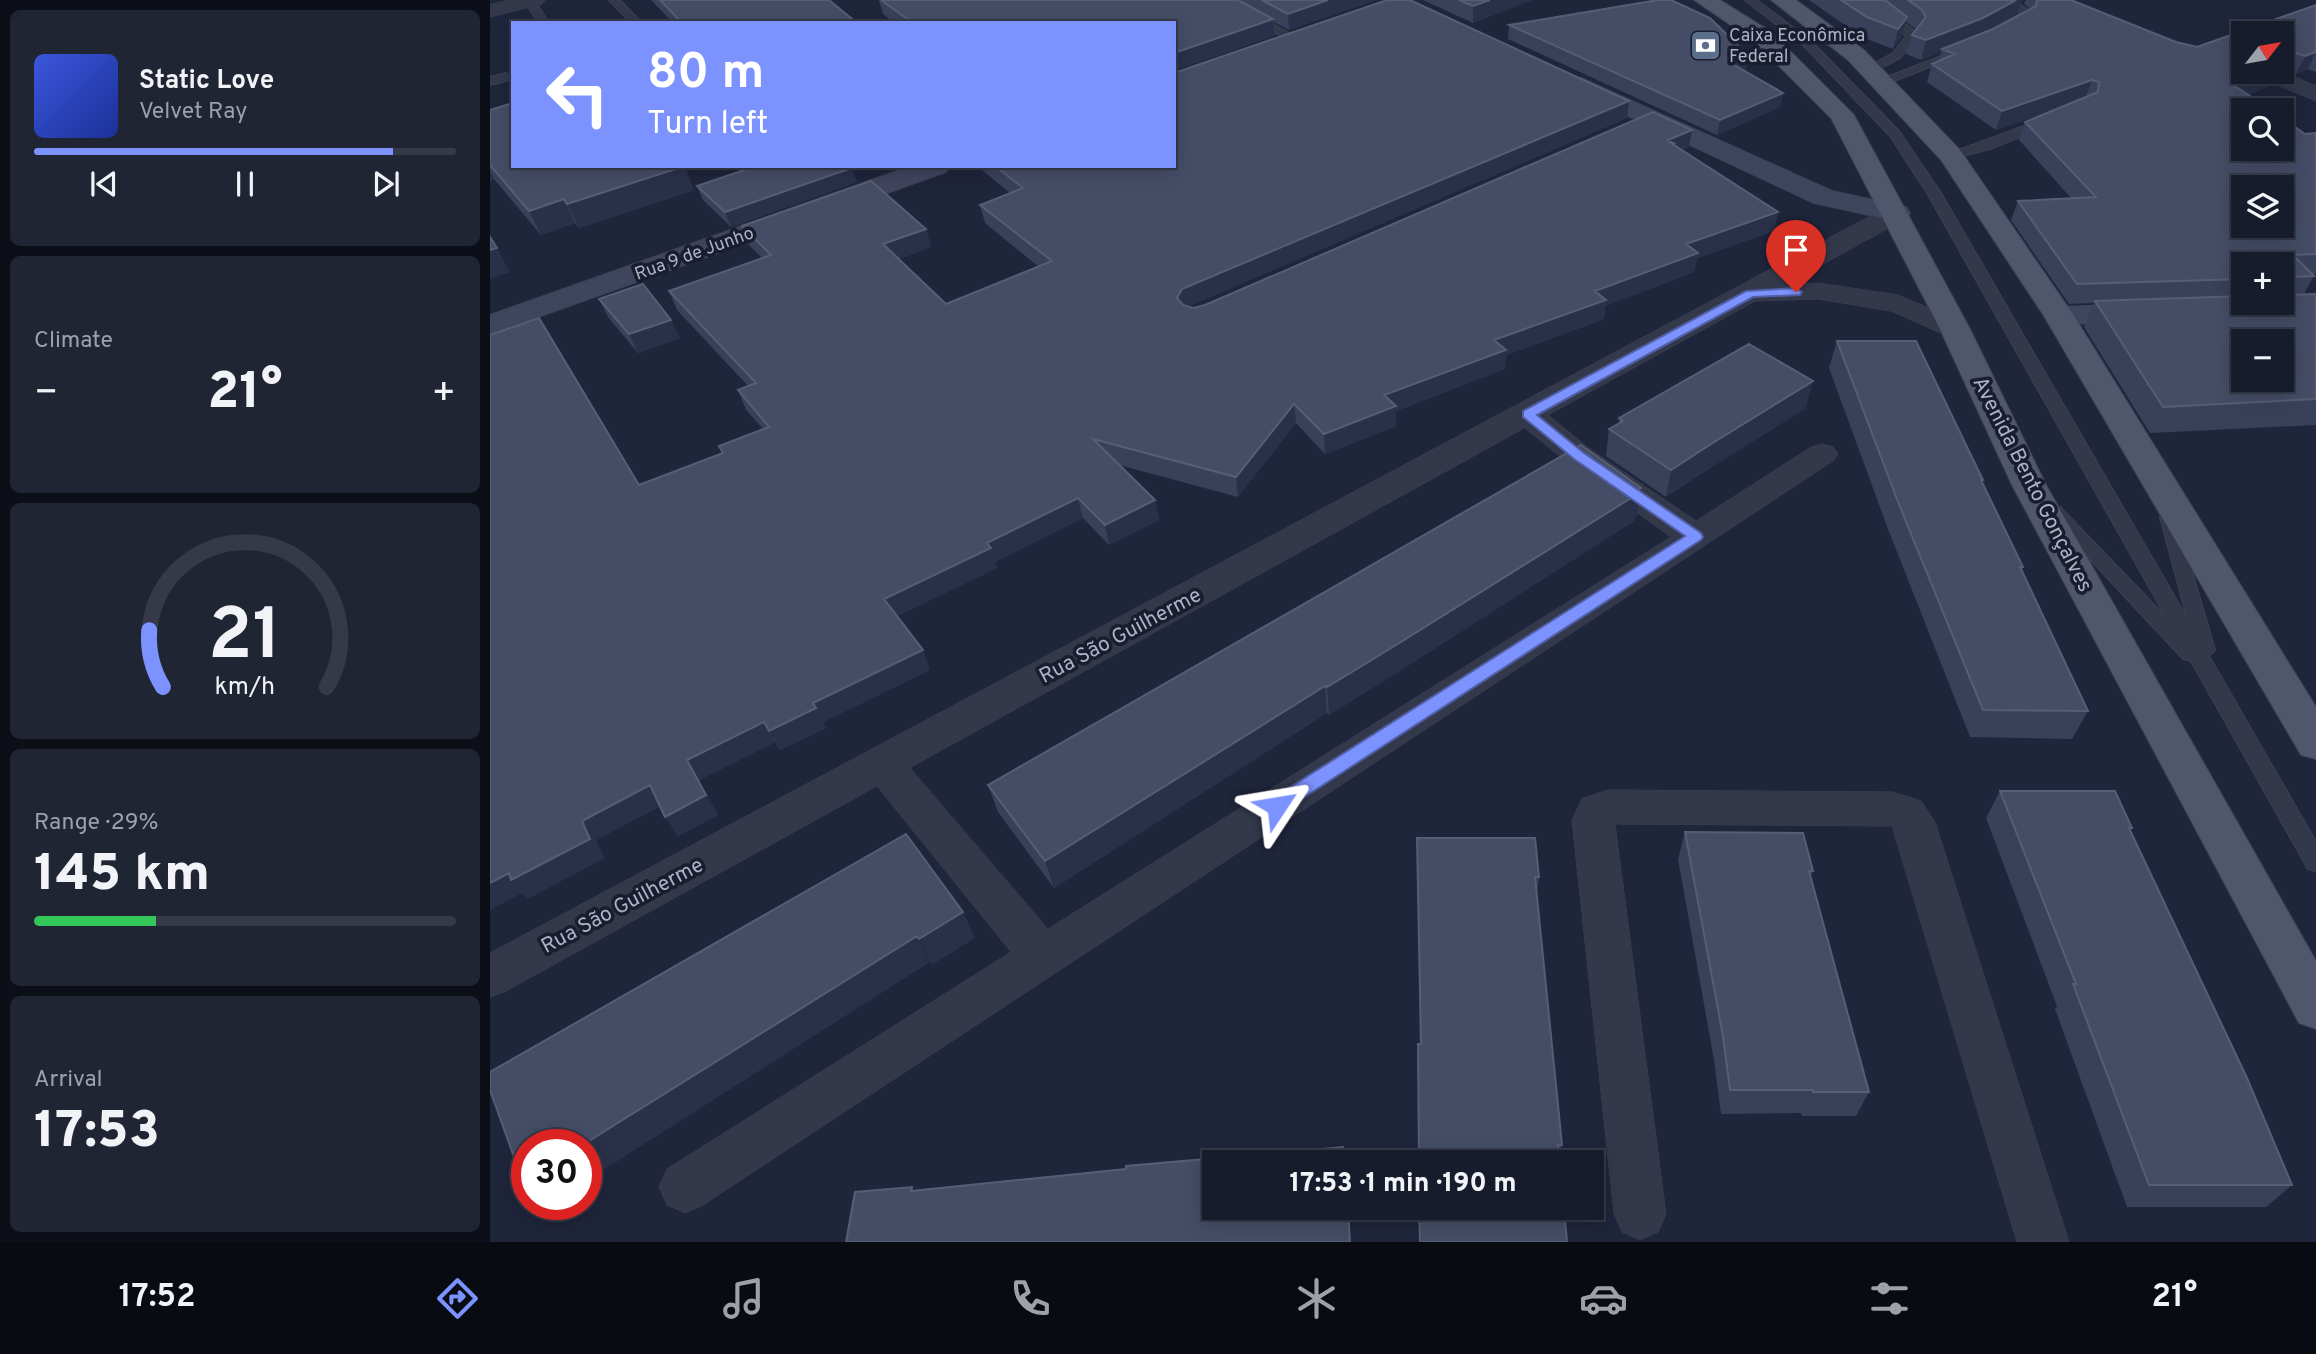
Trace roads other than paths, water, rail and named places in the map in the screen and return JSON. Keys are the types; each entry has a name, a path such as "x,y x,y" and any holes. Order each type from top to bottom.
{"main road":[{"name":"Avenida Bento Gonçalves","path":"1705,0 1762,36 1842,115 1955,329 2029,485 2316,1007"},
{"path":"1782,0 1856,55 1951,155 2059,316 2316,743"}],"street":[{"path":"490,11 532,0"},
{"path":"1270,48 1318,31"},
{"path":"1564,77 1824,197 1896,213"},
{"path":"2294,84 2316,93"},
{"path":"1628,128 1652,117"},
{"name":"Rua 9 de Junho","path":"490,325 931,168"},
{"name":"Rua São Guilherme","path":"490,976 1896,213"},
{"name":"Rua São Guilherme","path":"1751,293 1818,291 1898,304 1955,329"},
{"path":"2059,316 2167,312"},
{"path":"1527,414 1579,456 1696,537"},
{"path":"685,1187 1822,454"},
{"path":"882,764 1043,957"},
{"path":"1640,1214 1593,820 1597,811 1608,807 1893,809 1906,813 1914,822 2043,1242"}],"lane":[{"path":"532,0 543,21"},
{"path":"614,0 635,21"},
{"path":"1219,0 1294,39"},
{"path":"1750,0 1809,45 1895,134 1934,193 2316,862"},
{"path":"1863,0 1913,36 1875,76"},
{"path":"2004,31 2025,19 2025,13 2020,7 2006,0"},
{"path":"1875,76 1970,47"},
{"path":"490,81 506,76"},
{"path":"1951,155 1985,146 2063,115"},
{"path":"2159,482 2213,678"},
{"path":"2029,485 2213,678"}],"place":[{"name":"Caixa Econômica Federal","path":"1706,45"}]}
